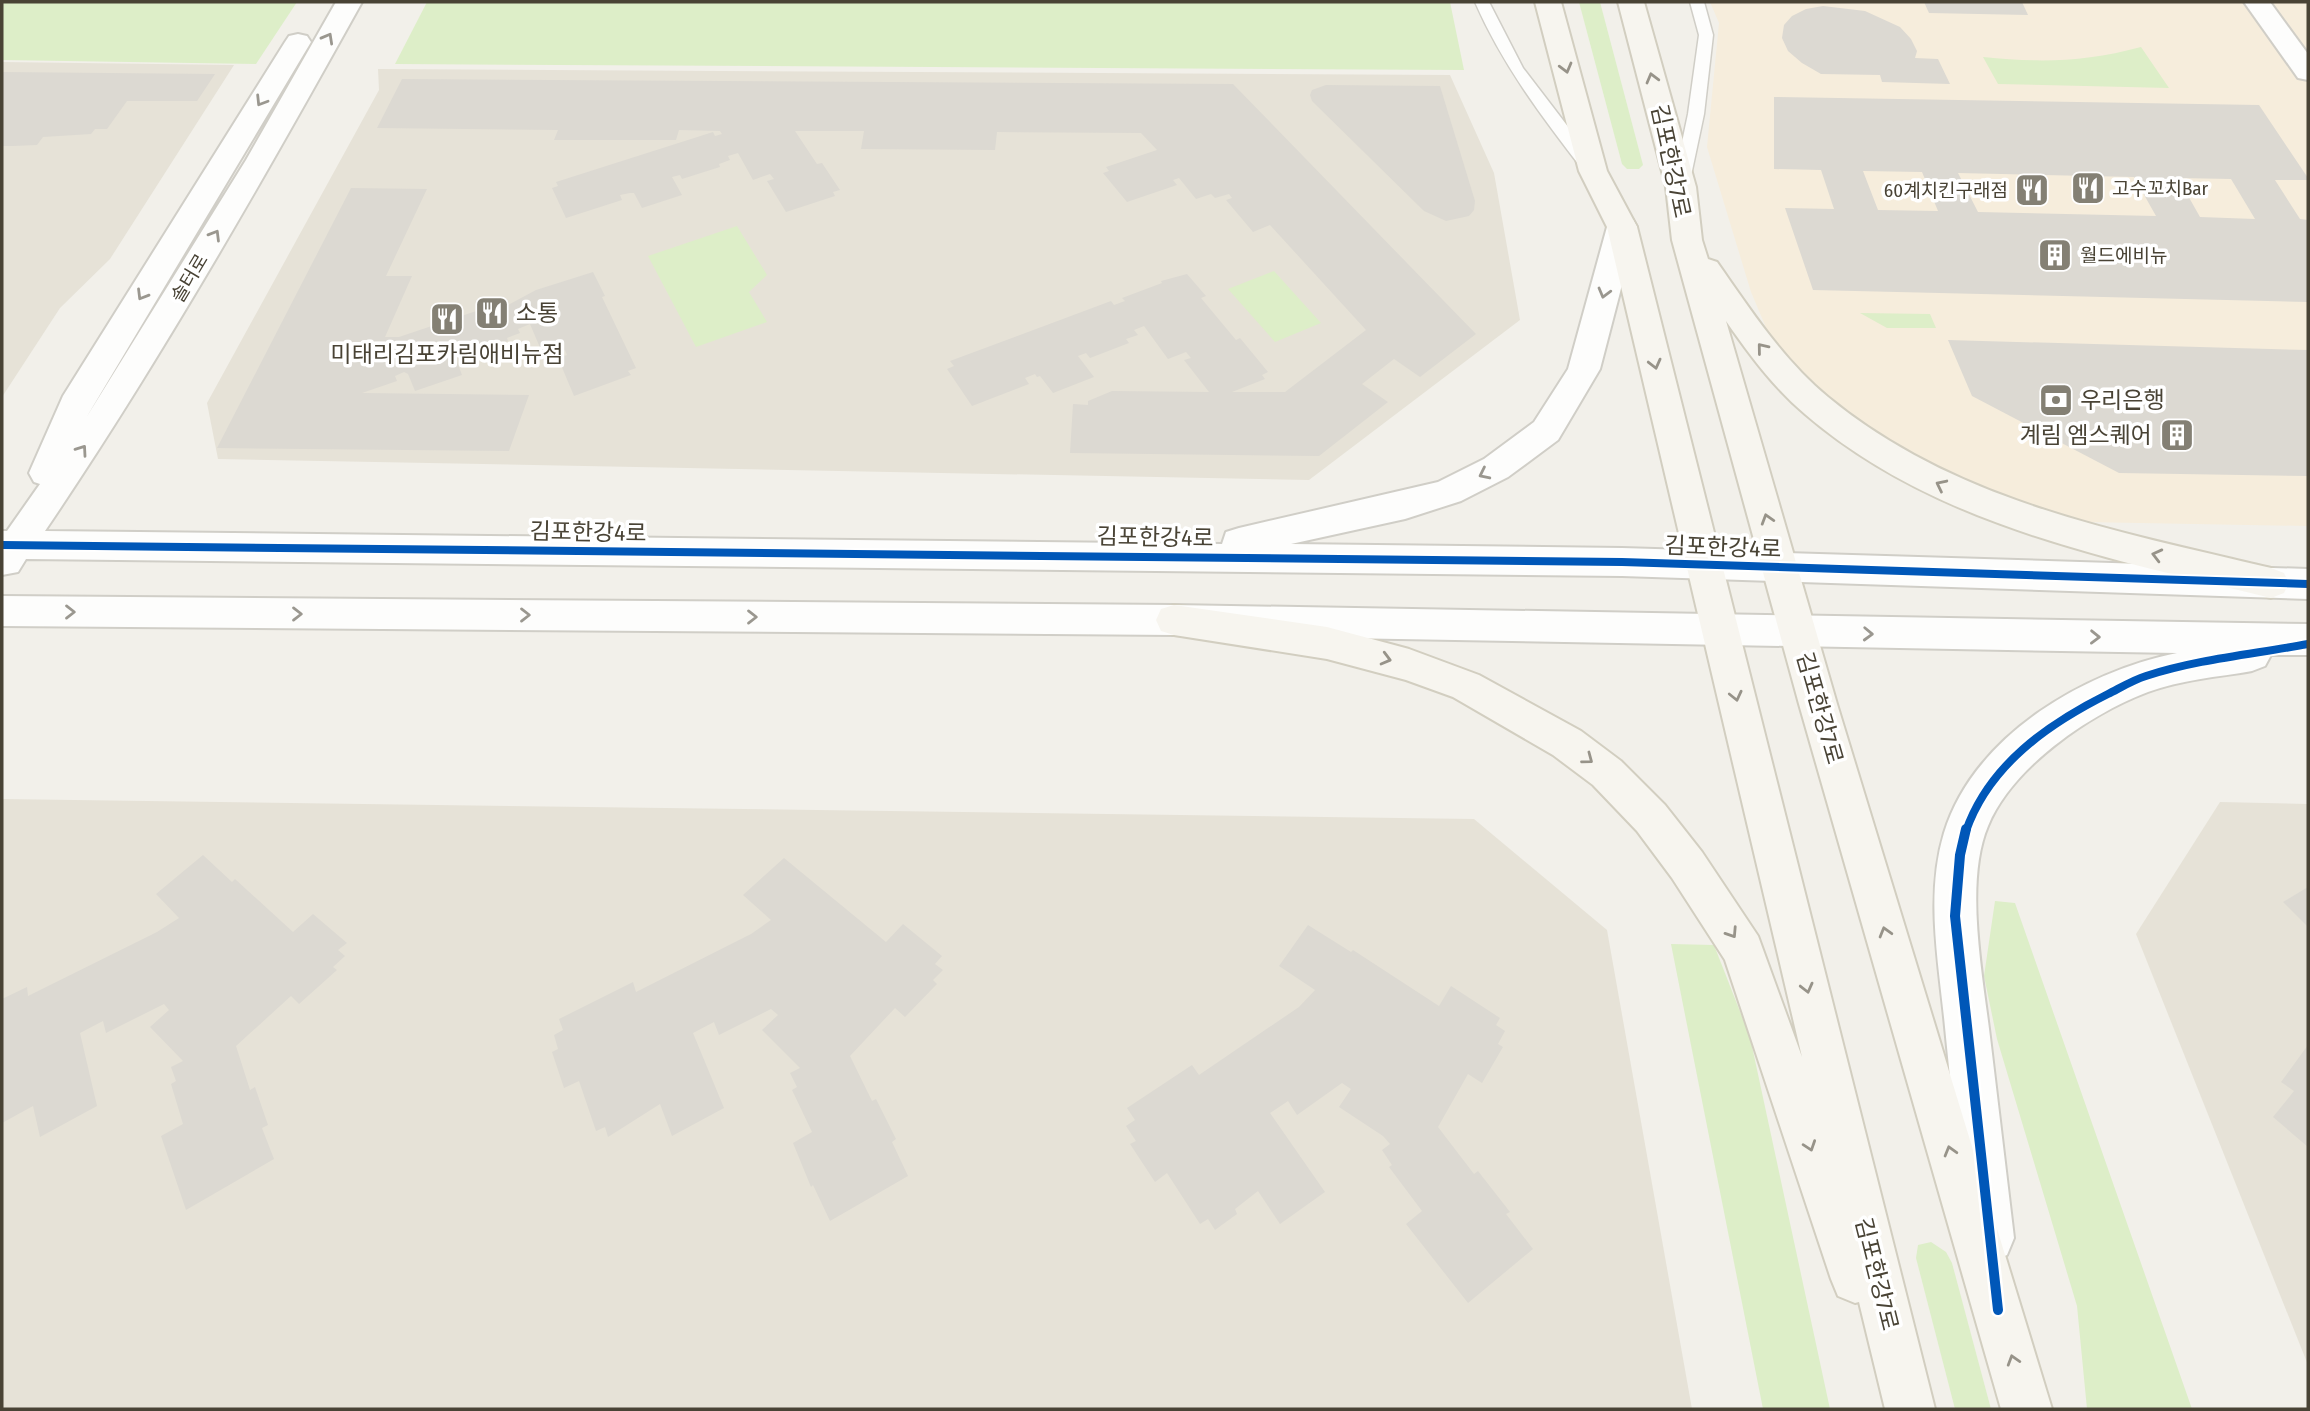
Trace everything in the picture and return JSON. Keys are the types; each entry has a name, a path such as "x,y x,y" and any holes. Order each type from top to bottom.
{"main road":[{"name":"김포한강7로","path":"1548,2 1594,171 1622,227 1910,1409"},
{"name":"김포한강7로","path":"1631,2 1681,187 1687,240 1782,568 1818,704 2027,1409"},
{"path":"1687,240 1760,348 1816,405 1856,436 1898,463 2001,511 2115,544 2271,583"},
{"path":"1174,620 1327,643 1409,665 1466,686 1567,743 1607,773 1651,818 1687,865 1743,950 1900,1409"}],"street":[{"name":"솔터로","path":"6,553 75,405 323,2"},
{"name":"솔터로","path":"6,553 108,412 260,160 349,2"},
{"path":"2257,2 2308,72"},
{"path":"1177,556 1405,505 1449,492 1506,461 1546,431 1579,377 1622,227"},
{"name":"김포한강4로","path":"6,553 1177,556 1704,566 2308,584"},
{"path":"2,611 1174,620 2308,642"},
{"path":"1998,1310 1955,916 1960,863 1969,822 1990,783 2014,757 2050,727 2090,702 2145,677 2308,642"}],"lane":[{"path":"1482,2 1495,32 1544,110 1594,171"},
{"path":"1681,187 1696,114 1706,35 1697,2"}],"shaded area":[{"path":"1710,2 2308,2 2308,526 2085,522 2040,511 2003,499 1909,455 1823,397 1770,337 1751,292 1707,147 1719,23"},
{"path":"2,62 234,65 110,259 60,308 2,397"},
{"path":"378,69 1450,75 1494,173 1520,320 1309,480 218,459 207,403 379,90"},
{"path":"2,799 1474,819 1607,930 1692,1409 2,1409"},
{"path":"2220,802 2308,804 2308,1365 2136,934"}],"green space":[{"path":"2,2 297,2 256,64 2,60"},
{"path":"427,2 1450,2 1464,70 395,64"},
{"path":"1579,2 1600,2 1643,165 1639,169 1627,169 1622,164"},
{"path":"2141,47 2169,88 1998,84 1983,57 2063,60 2101,56"},
{"path":"737,226 767,275 749,292 767,322 696,347 648,256"},
{"path":"1274,271 1321,323 1275,342 1228,289"},
{"path":"1860,313 1930,314 1936,328 1887,328"},
{"path":"1995,901 2015,903 2192,1409 2087,1409 2077,1306 1997,1039 1984,976"},
{"path":"1671,944 1714,945 1750,1037 1830,1409 1763,1409"},
{"path":"1931,1242 1946,1252 1952,1263 1991,1409 1955,1409 1916,1258 1918,1245"}],"building":[{"path":"1924,2 2022,2 2028,15 1929,13"},
{"path":"1823,6 1865,11 1900,27 1917,51 1915,58 1938,59 1950,84 1882,82 1880,75 1821,74 1802,63 1788,51 1782,38 1784,25 1792,16 1806,9"},
{"path":"2,72 215,74 197,101 127,101 107,129 95,129 91,134 43,137 37,145 2,146"},
{"path":"402,79 1233,84 1476,334 1420,377 1394,359 1362,384 1388,402 1319,456 1070,453 1073,404 1088,405 1088,401 1112,391 1209,392 1184,360 1191,358 1186,352 1168,359 1144,326 1134,330 1138,335 1126,339 1129,343 1090,358 1086,353 1078,356 1094,377 1053,393 1040,376 1035,374 1025,378 1029,384 972,406 947,369 954,366 950,361 1111,301 1114,305 1125,301 1122,298 1162,283 1161,281 1187,274 1206,296 1201,298 1236,340 1240,338 1268,372 1262,375 1265,379 1232,392 1285,392 1366,330 1270,225 1253,232 1226,200 1232,198 1229,194 1215,198 1211,194 1196,199 1179,178 1173,180 1177,185 1127,202 1103,173 1109,171 1106,167 1157,150 1141,133 997,132 995,150 861,149 864,131 795,131 817,164 822,163 840,190 833,192 835,196 786,212 767,181 774,179 770,174 753,180 738,153 728,156 730,160 719,164 720,167 682,179 680,175 672,177 682,195 642,208 634,193 630,193 620,195 622,200 566,218 552,188 558,186 556,182 713,132 715,136 722,134 720,131 679,130 676,140 554,140 558,130 377,128"},
{"path":"1326,85 1440,86 1475,201 1474,210 1469,216 1446,221 1424,211 1312,101 1312,90"},
{"path":"1774,97 2259,105 2308,178 2275,180 2300,219 2308,220 2308,302 1813,290 1785,208 1834,209 1821,170 1774,169","holes":["1863,171 1922,172 1938,211 1878,210","1958,173 2134,177 2156,216 1978,212","2178,178 2231,179 2255,219 2200,217"]},
{"path":"351,188 427,189 386,276 412,276 385,337 399,337 506,301 508,305 536,290 593,272 636,368 628,371 631,375 574,396 558,358 567,355 565,350 544,357 530,324 518,329 520,333 507,338 508,341 465,356 463,351 454,354 462,375 415,391 408,374 404,372 395,376 397,381 362,393 529,395 509,451 217,448"},
{"name":"계림 엠스퀘어","path":"1948,340 2308,350 2308,476 2119,473 1972,396"},
{"path":"203,855 232,882 235,879 293,932 313,914 347,943 338,950 345,956 333,967 337,970 299,1004 291,996 236,1046 250,1090 255,1087 268,1125 262,1128 274,1159 186,1210 161,1136 183,1124 171,1084 176,1081 171,1067 183,1061 150,1027 169,1010 164,1004 106,1033 103,1021 80,1033 97,1106 40,1137 33,1106 2,1123 2,999 27,987 28,996 157,932 179,918 156,894"},
{"path":"784,858 886,942 903,924 942,956 935,964 943,970 933,980 937,984 905,1017 895,1008 850,1056 872,1101 876,1099 896,1139 892,1142 908,1176 830,1221 813,1185 811,1187 793,1143 812,1132 792,1090 797,1087 790,1073 800,1068 762,1030 778,1015 771,1009 719,1035 714,1022 693,1033 724,1108 672,1136 660,1104 608,1137 605,1127 596,1131 579,1081 564,1088 552,1052 558,1049 554,1035 563,1030 559,1019 633,982 636,992 751,934 771,920 743,895"},
{"path":"2308,887 2308,927 2283,902"},
{"path":"1308,925 1351,952 1353,950 1439,1006 1451,986 1500,1018 1496,1025 1505,1031 1498,1044 1503,1047 1482,1083 1468,1074 1438,1127 1474,1174 1478,1171 1510,1212 1506,1214 1533,1249 1468,1303 1406,1224 1422,1211 1389,1167 1392,1165 1382,1150 1390,1144 1383,1136 1339,1107 1351,1089 1342,1083 1297,1115 1288,1101 1270,1113 1325,1192 1280,1224 1258,1191 1235,1209 1237,1214 1215,1230 1208,1219 1200,1224 1167,1173 1155,1182 1130,1144 1136,1141 1126,1126 1135,1120 1127,1108 1192,1065 1199,1075 1299,1007 1315,990 1279,966"},
{"path":"2308,1045 2308,1147 2273,1117 2294,1091 2281,1082"}],"cycle path":[{"path":"2,545 1622,562 2308,584"},
{"path":"1998,1310 1955,916 1960,855 1969,821 1980,799 2010,760 2048,729 2090,703 2146,676 2308,644"}],"place":[{"name":"고수꼬치Bar","path":"2088,188"},
{"name":"60계치킨구래점","path":"2032,190"},
{"name":"월드에비뉴","path":"2055,255"},
{"name":"소통","path":"492,313"},
{"name":"미태리김포카림애비뉴점","path":"447,319"},
{"name":"우리은행","path":"2056,400"},
{"name":"계림 엠스퀘어","path":"2177,435"}]}
